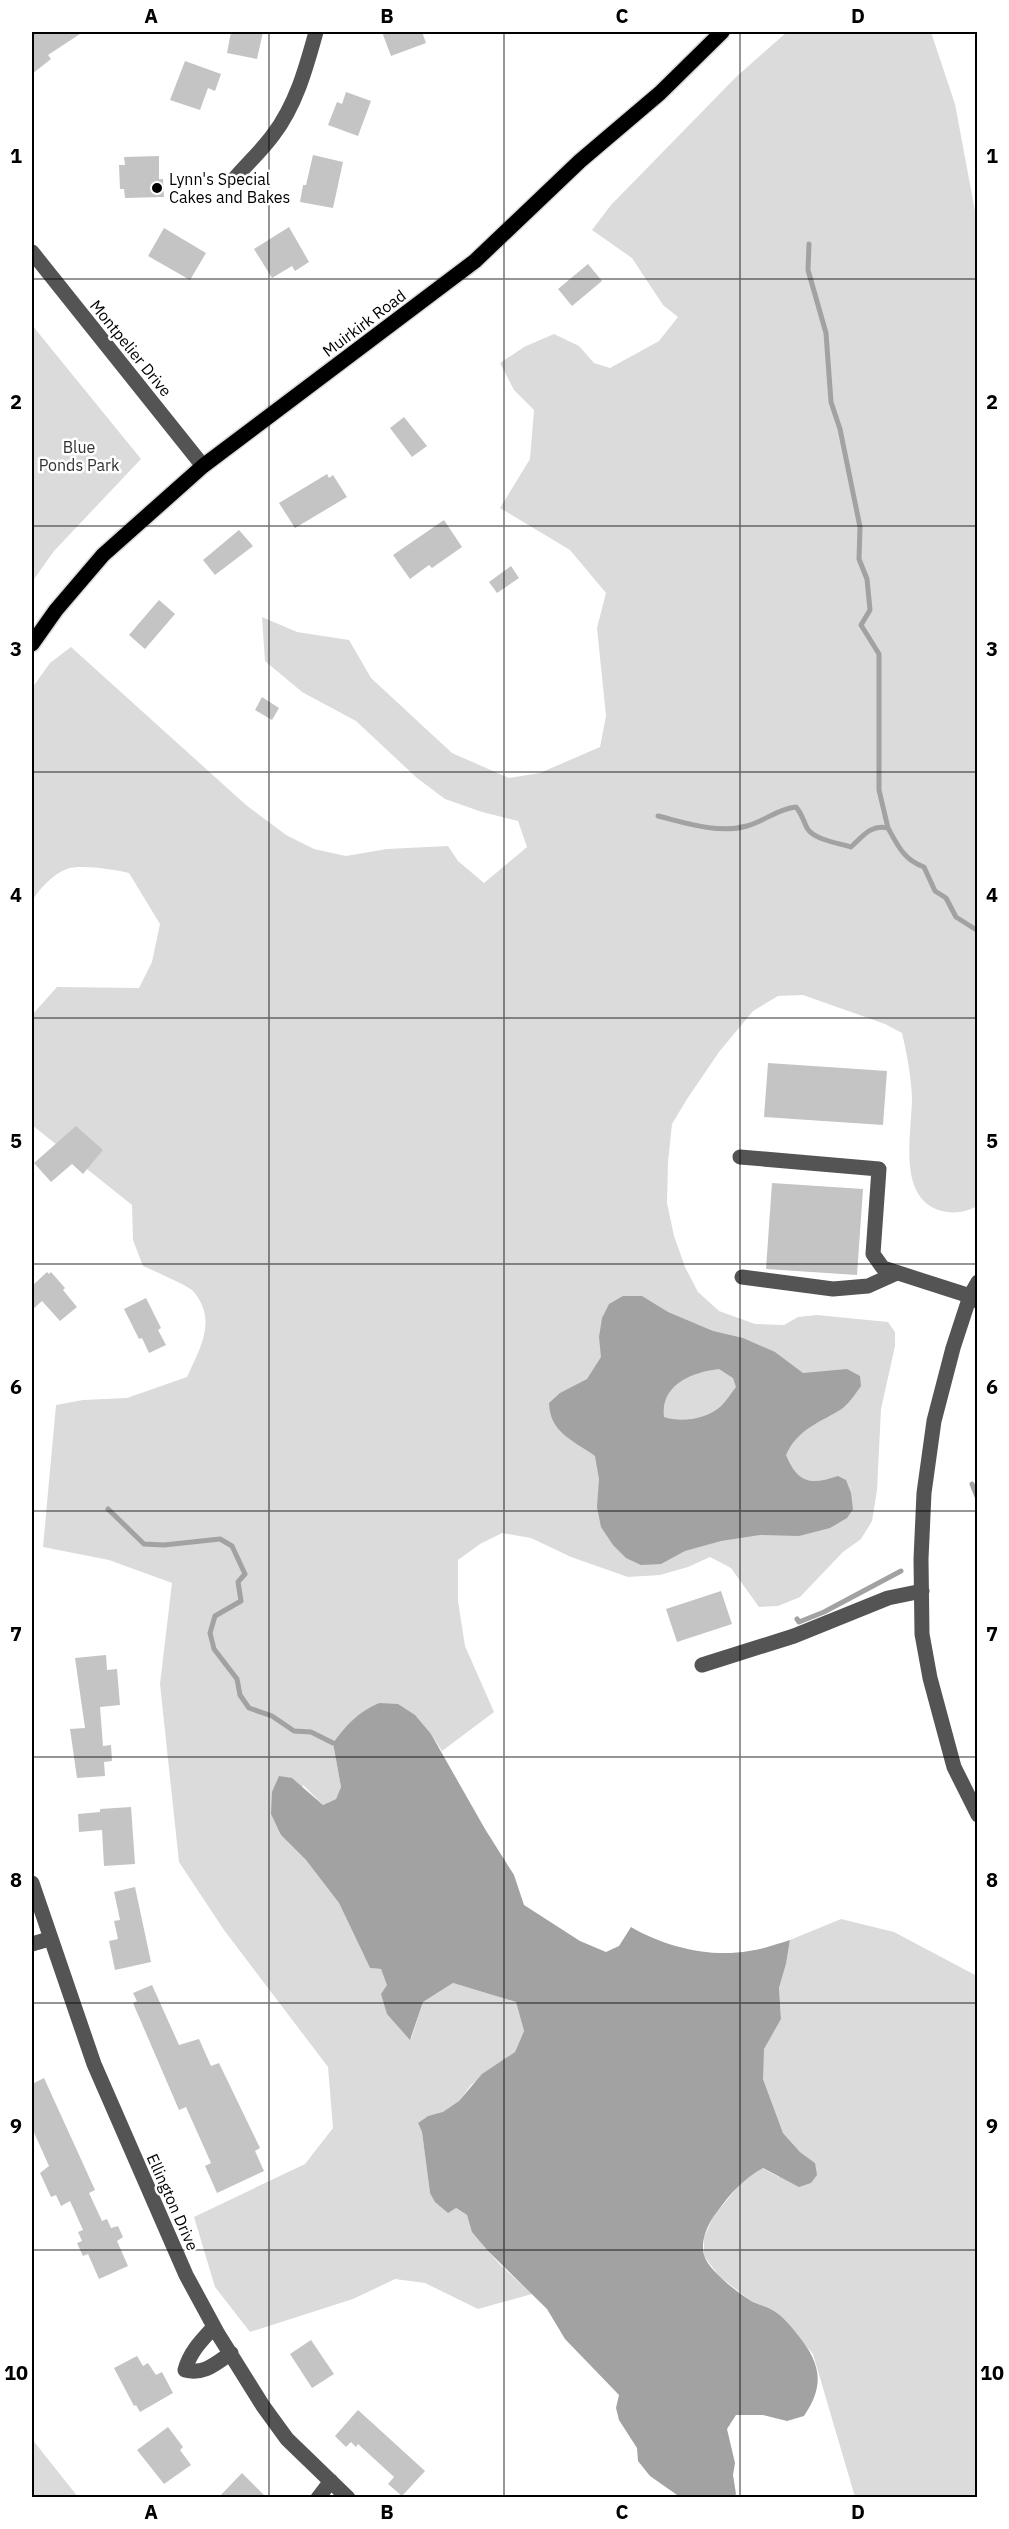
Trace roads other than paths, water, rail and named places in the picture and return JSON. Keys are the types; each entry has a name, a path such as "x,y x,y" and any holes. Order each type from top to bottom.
{"main road":[{"name":"Muirkirk Road","path":"32,644 56,610 103,555 203,466 475,261 580,161 660,93 722,32"}],"street":[{"path":"235,178 274,134 287,114 299,88 316,32"},
{"name":"Montpelier Drive","path":"32,252 203,466"},
{"path":"740,1157 879,1169 873,1254 883,1268 974,1299"},
{"path":"742,1276 832,1288 868,1286 897,1273"},
{"path":"978,1282 974,1299 947,1371 928,1456 922,1522 922,1634 930,1678 954,1767 965,1794 978,1815"},
{"path":"702,1665 794,1636 888,1598 922,1591"},
{"name":"Ellington Drive","path":"32,1883 49,1939 94,2064 186,2275 214,2327 263,2406 288,2439 348,2498"},
{"path":"32,1944 49,1939"},
{"path":"214,2327 192,2353 185,2370 195,2373 203,2372 231,2353"},
{"path":"318,2498 331,2481"}],"waterway":[{"path":"809,244 808,270 826,333 831,402 840,429 860,527 859,559 867,579 870,610 861,625 879,654 879,790 888,828"},
{"path":"658,816 702,827 725,829 747,826 783,810 796,807 810,832 851,847 872,829 888,828 906,856 924,867 935,891 946,898 956,917 978,931"},
{"path":"972,1484 978,1499"},
{"path":"108,1509 144,1544 164,1545 220,1539 232,1546 245,1574 238,1582 241,1601 215,1616 210,1633 214,1649 237,1679 240,1695 249,1708 272,1716 294,1731 311,1732 333,1743"},
{"path":"797,1619 799,1622 824,1612 901,1571"}],"place":[{"name":"Lynn's Special Cakes and Bakes","path":"157,188"}],"park label":[{"name":"Blue Ponds Park","path":"79,456"}]}
